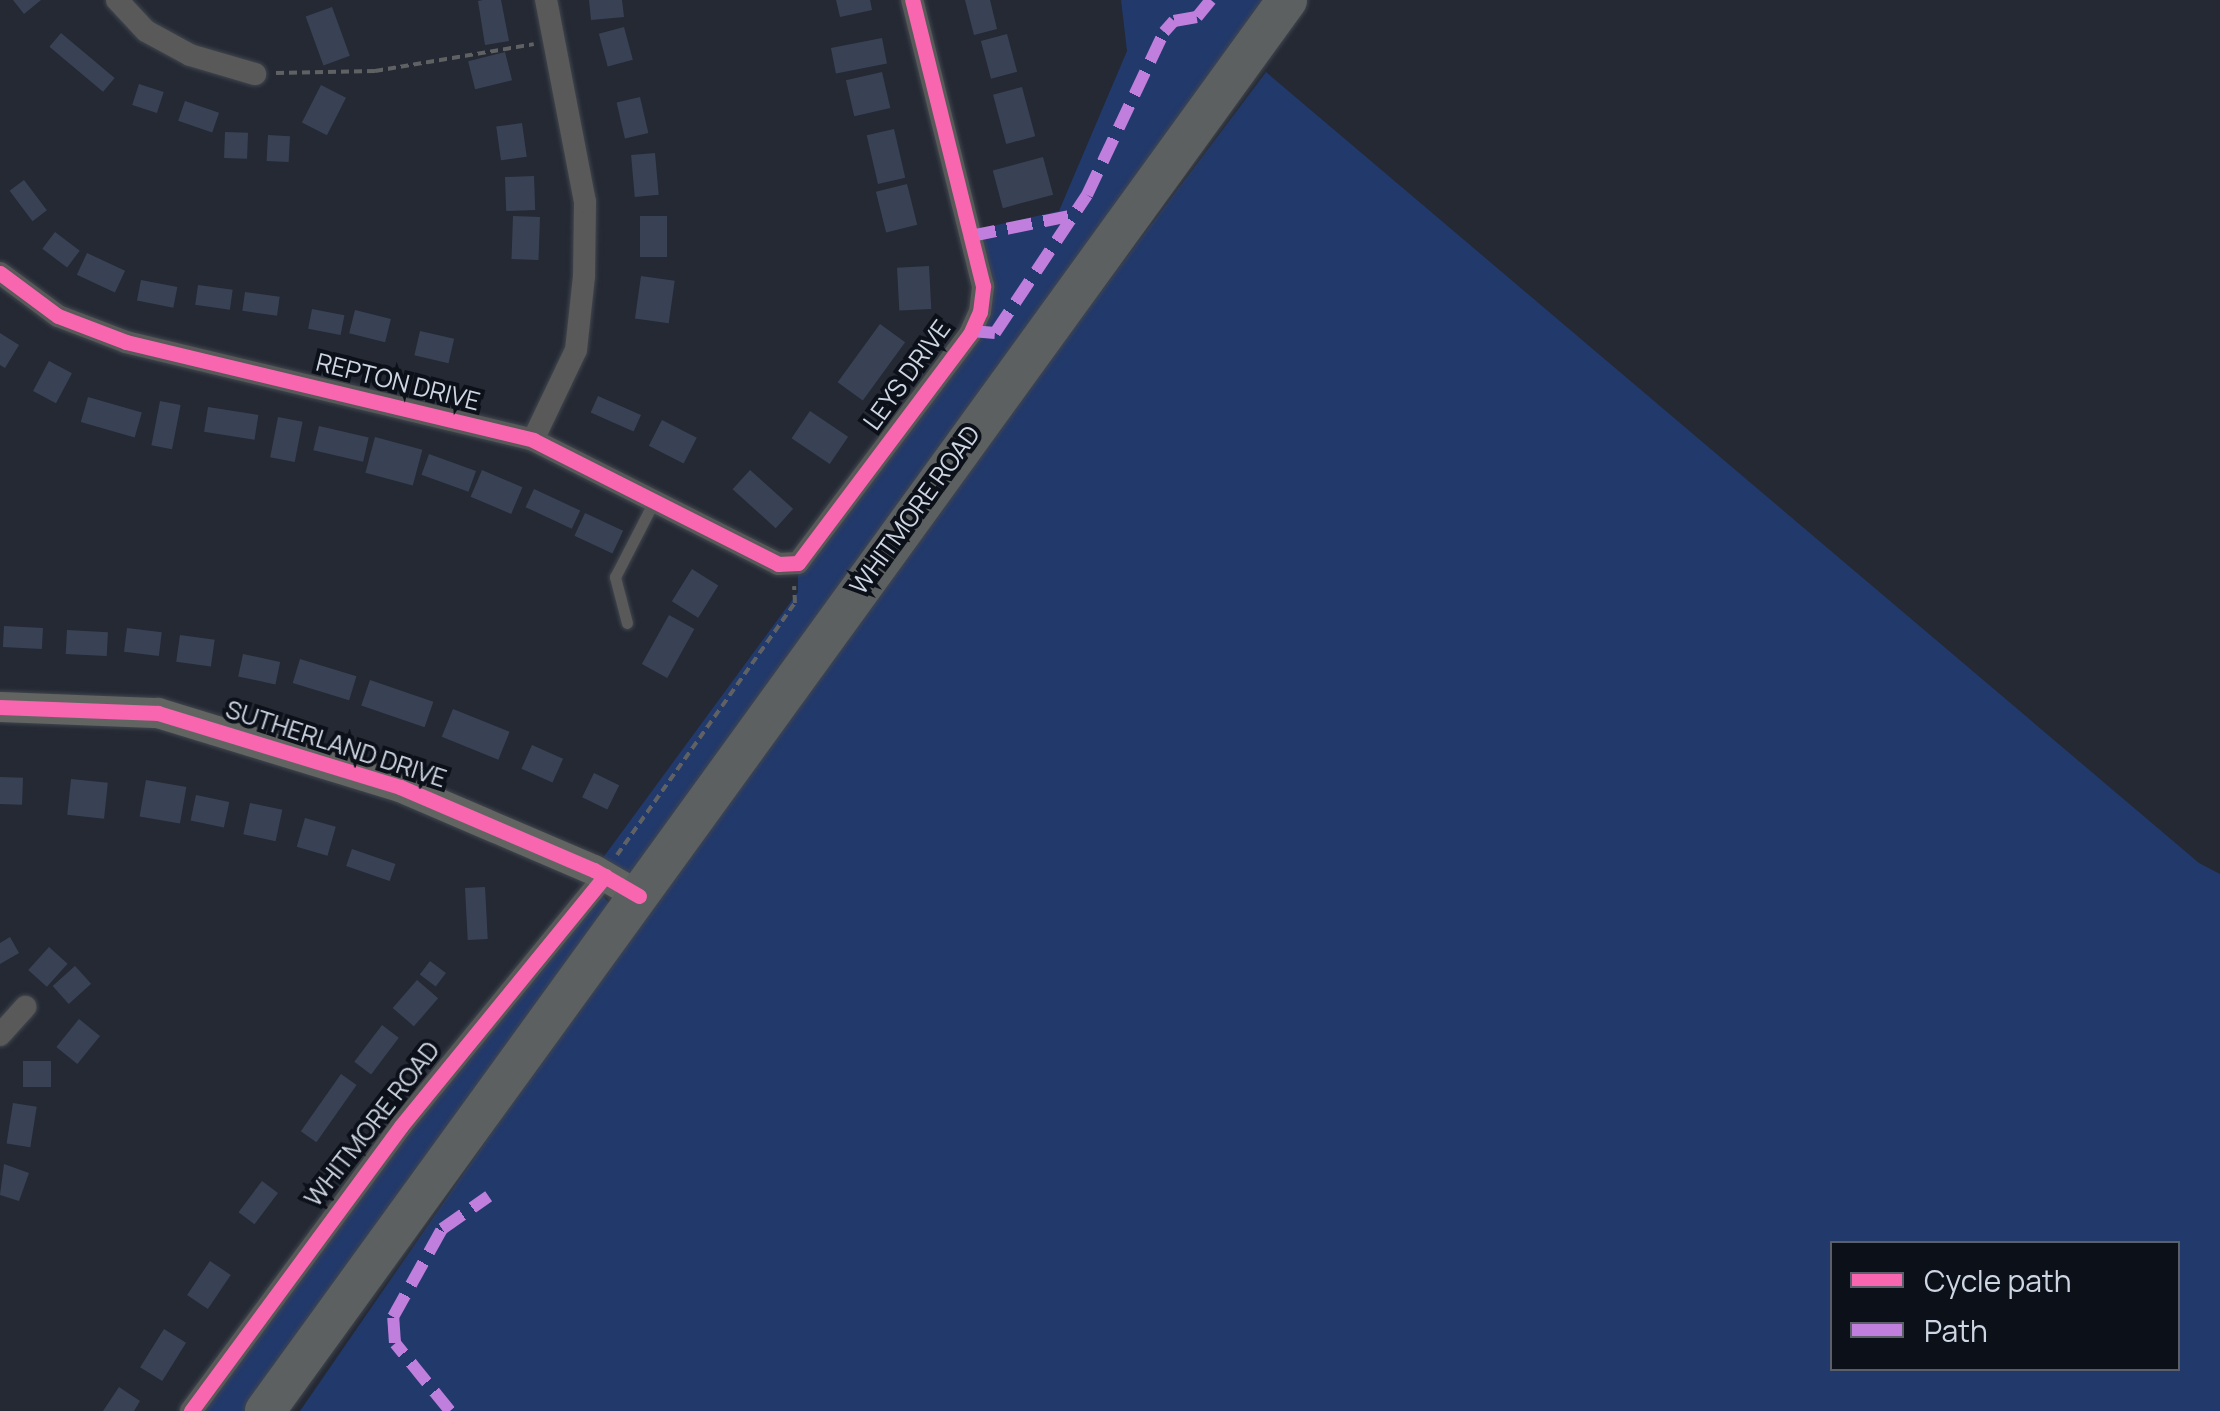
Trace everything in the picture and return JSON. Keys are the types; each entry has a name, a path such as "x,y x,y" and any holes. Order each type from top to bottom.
{"highway":[{"name":"WHITMORE ROAD","path":"265,1411 1287,0"}],"street":[{"path":"117,0 146,32 190,55 254,74"},
{"path":"533,440 576,350 584,276 584,202 546,0"},
{"name":"LEYS DRIVE","path":"785,563 970,334 980,312 983,286 912,0"},
{"name":"REPTON DRIVE","path":"0,273 58,316 126,342 533,440 785,563"},
{"name":"SUTHERLAND DRIVE","path":"0,707 158,713 400,788 605,876 639,896"},
{"name":"WHITMORE ROAD","path":"192,1411 405,1121 605,876"},
{"path":"0,1036 25,1007"}],"lane":[{"path":"627,623 615,598 615,577 656,497"}],"path":[{"path":"254,74 375,71 554,41"},
{"path":"605,876 795,604 785,563"}],"shaded area":[{"path":"1121,0 1287,0 330,1326 264,1411 191,1411 401,1126 570,914 597,890 610,904 638,896 594,870 798,592 798,563 970,334 983,286 970,231 1059,211 1127,51"},
{"path":"1266,72 2199,863 2220,874 2220,1411 300,1411 745,765"}],"building":[{"path":"13,0 41,0 24,14"},
{"path":"501,0 509,41 485,45 478,1"},
{"path":"589,0 622,0 624,17 591,20"},
{"path":"836,0 870,0 872,10 840,17"},
{"path":"965,0 990,0 997,29 974,35"},
{"path":"332,7 350,56 323,65 306,17"},
{"path":"624,27 633,60 608,67 599,34"},
{"path":"61,33 115,78 103,92 49,47"},
{"path":"1007,34 1017,72 991,79 981,41"},
{"path":"882,38 887,64 836,73 831,48"},
{"path":"505,52 512,80 475,89 468,61"},
{"path":"882,72 890,108 854,116 846,80"},
{"path":"139,84 164,92 157,113 132,105"},
{"path":"321,85 346,98 327,135 302,122"},
{"path":"1022,87 1035,136 1006,144 993,95"},
{"path":"640,97 648,133 625,138 617,102"},
{"path":"185,101 219,113 212,133 178,121"},
{"path":"522,123 527,157 501,160 496,127"},
{"path":"894,129 905,178 878,184 867,135"},
{"path":"225,132 248,133 247,159 224,158"},
{"path":"268,135 290,136 289,162 267,161"},
{"path":"655,153 659,195 635,197 631,155"},
{"path":"1043,157 1053,195 1003,208 993,170"},
{"path":"534,176 535,210 506,211 505,177"},
{"path":"24,180 47,210 32,221 10,191"},
{"path":"907,184 917,225 886,232 876,192"},
{"path":"513,216 540,217 538,260 511,259"},
{"path":"640,216 667,216 667,257 640,257"},
{"path":"55,232 80,251 67,267 42,249"},
{"path":"87,253 125,271 115,293 77,275"},
{"path":"929,266 931,309 899,311 897,268"},
{"path":"641,276 675,281 669,323 635,319"},
{"path":"141,280 177,287 173,308 137,301"},
{"path":"198,285 233,290 230,310 195,305"},
{"path":"245,292 280,297 277,316 242,311"},
{"path":"312,309 344,315 341,335 308,329"},
{"path":"355,310 391,319 385,342 349,333"},
{"path":"880,324 905,342 863,400 838,382"},
{"path":"420,331 454,339 448,363 414,355"},
{"path":"0,333 19,345 5,368 0,365"},
{"path":"49,361 72,373 56,403 33,391"},
{"path":"598,396 641,415 634,432 591,412"},
{"path":"88,397 142,412 135,437 81,422"},
{"path":"160,401 181,405 172,449 151,445"},
{"path":"208,407 258,415 254,440 204,432"},
{"path":"810,411 848,437 830,464 792,438"},
{"path":"278,417 303,422 295,462 270,457"},
{"path":"662,420 697,438 684,464 649,446"},
{"path":"319,426 369,437 363,462 313,450"},
{"path":"375,437 422,450 413,485 365,473"},
{"path":"429,454 476,471 468,492 421,475"},
{"path":"482,470 523,487 511,514 471,497"},
{"path":"750,470 793,509 776,528 733,489"},
{"path":"534,489 580,511 572,529 526,507"},
{"path":"585,513 623,531 612,553 574,536"},
{"path":"692,569 718,585 698,618 672,601"},
{"path":"669,615 694,629 667,678 642,664"},
{"path":"4,626 43,628 42,649 3,647"},
{"path":"127,628 162,632 159,656 124,652"},
{"path":"67,630 108,632 107,656 66,654"},
{"path":"180,635 215,640 211,667 176,662"},
{"path":"243,654 280,662 275,684 238,676"},
{"path":"300,659 356,676 349,700 293,683"},
{"path":"370,680 433,702 425,727 361,706"},
{"path":"453,709 510,732 498,760 442,737"},
{"path":"532,745 563,759 552,783 521,769"},
{"path":"594,773 619,785 607,810 582,797"},
{"path":"0,777 23,778 22,805 0,804"},
{"path":"71,779 108,783 104,819 67,815"},
{"path":"146,780 186,787 180,824 140,816"},
{"path":"196,795 229,802 224,828 191,820"},
{"path":"250,803 282,810 276,841 243,834"},
{"path":"305,818 336,827 327,856 297,847"},
{"path":"352,849 395,864 390,881 346,866"},
{"path":"485,887 488,939 468,940 465,888"},
{"path":"10,937 19,953 0,964 0,943"},
{"path":"49,947 68,964 47,987 28,970"},
{"path":"430,961 446,973 436,987 420,975"},
{"path":"75,966 91,984 69,1004 53,986"},
{"path":"417,980 438,998 414,1026 393,1008"},
{"path":"79,1019 100,1036 77,1064 56,1047"},
{"path":"382,1025 399,1038 371,1074 354,1062"},
{"path":"23,1061 51,1061 51,1087 23,1087"},
{"path":"341,1074 357,1085 316,1142 301,1131"},
{"path":"13,1103 37,1107 30,1147 7,1143"},
{"path":"4,1164 29,1173 19,1201 0,1195"},
{"path":"262,1181 278,1193 255,1224 239,1212"},
{"path":"210,1261 231,1275 208,1309 187,1295"},
{"path":"164,1329 186,1343 162,1381 140,1367"},
{"path":"119,1387 140,1401 134,1411 103,1411"}],"marked path":[{"path":"972,331 995,333 1087,195 1164,32 1174,21 1197,17 1211,0"},
{"path":"971,236 1074,215"},
{"path":"450,1411 395,1343 393,1317 442,1229 489,1196"}],"cycle path":[{"path":"0,273 58,316 126,342 533,440 778,564 798,563 970,334 980,312 983,286 912,0"},
{"path":"0,707 158,713 400,787 594,870 639,896"},
{"path":"191,1411 401,1126 605,876"}]}
